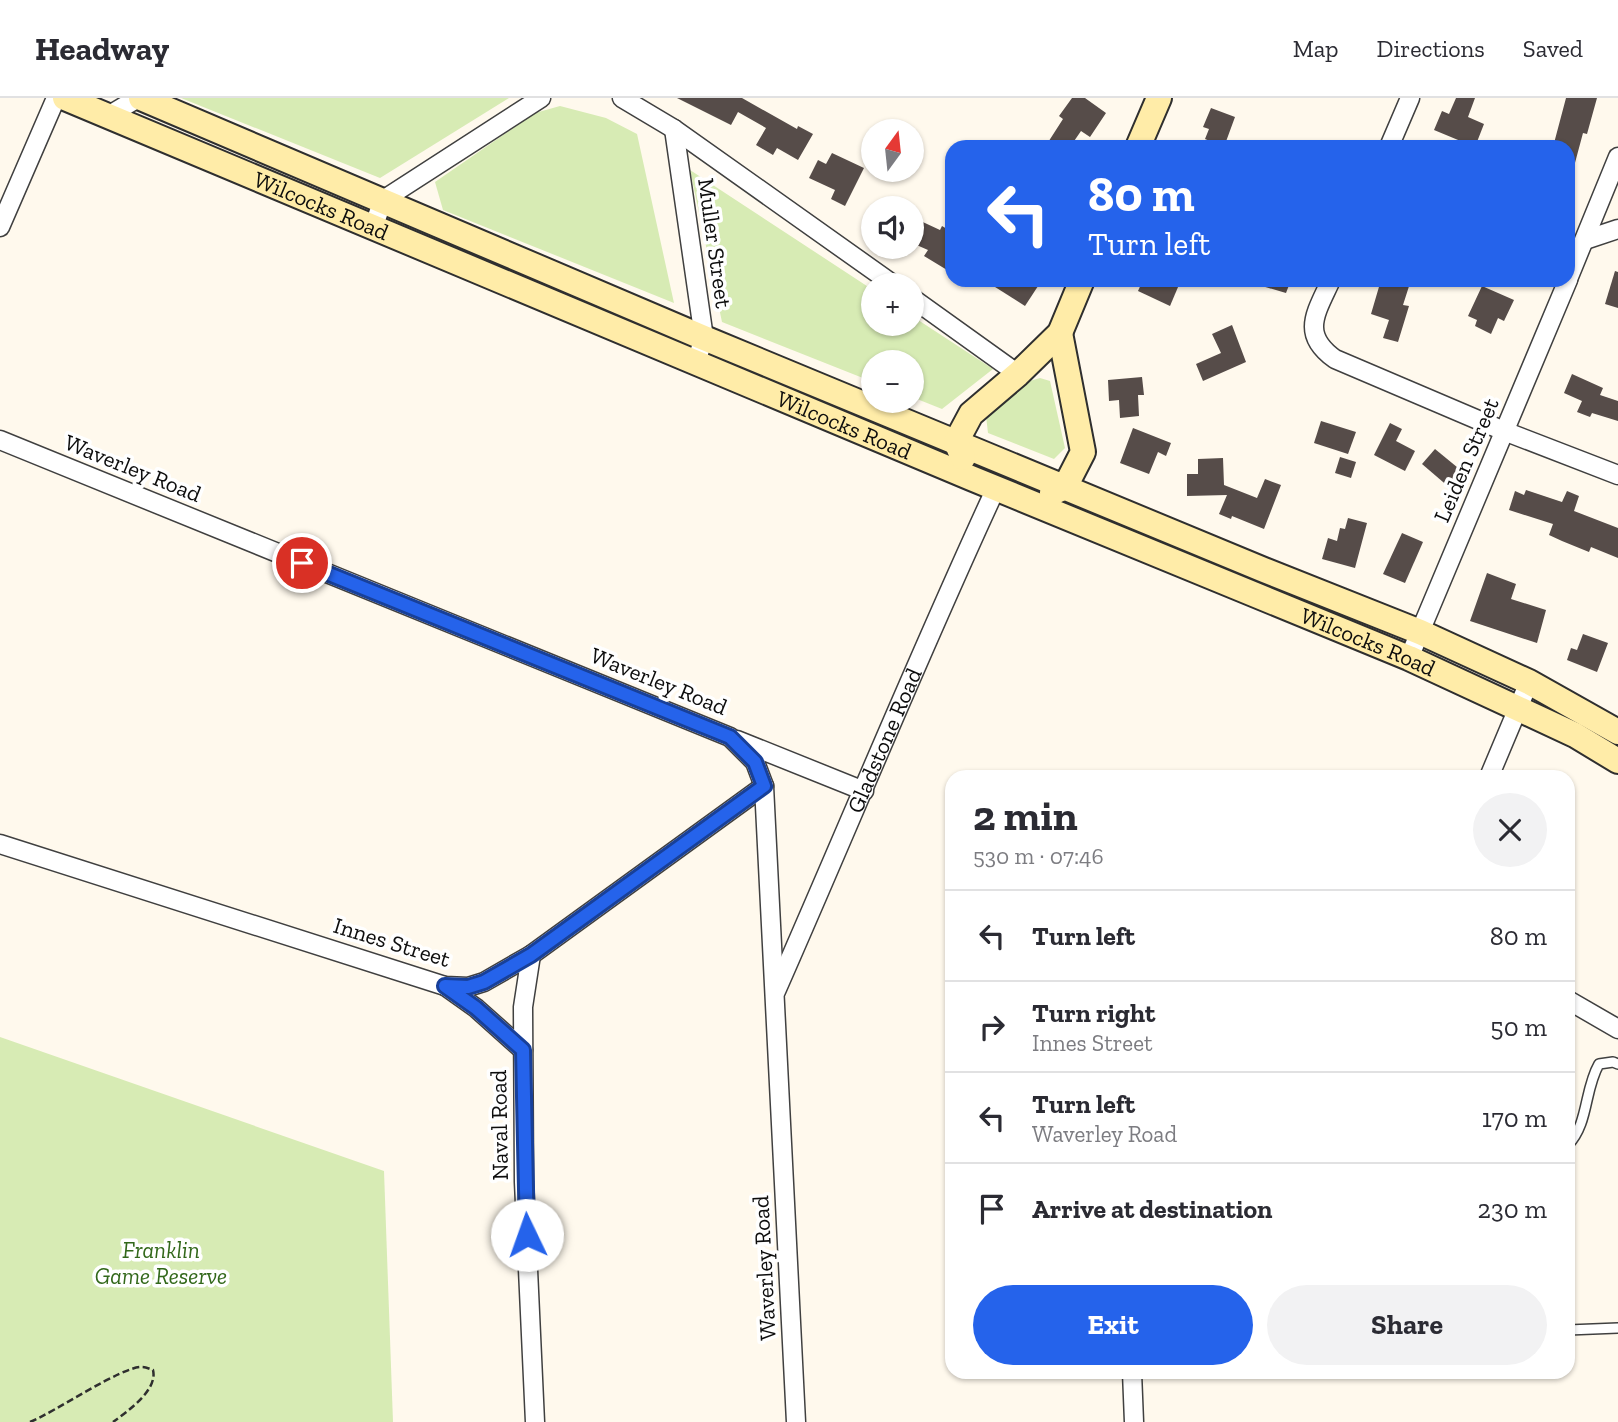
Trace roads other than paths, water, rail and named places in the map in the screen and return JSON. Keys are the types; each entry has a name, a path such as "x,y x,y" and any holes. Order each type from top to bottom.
{"street":[{"path":"0,227 56,98"},
{"name":"Wilcocks Road","path":"65,98 971,478 1409,658 1575,735 1618,761"},
{"path":"108,116 139,98"},
{"name":"Wilcocks Road","path":"139,98 704,338 1420,632 1529,682 1618,732"},
{"path":"373,228 383,201 541,98"},
{"path":"622,98 674,129 877,273"},
{"path":"1141,140 1159,98"},
{"path":"1392,140 1410,98"},
{"name":"Muller Street","path":"674,129 704,338 696,362"},
{"name":"Leiden Street","path":"1575,264 1618,158"},
{"path":"1585,240 1618,229"},
{"path":"971,478 956,442 971,414 1060,333 1080,287"},
{"path":"1328,287 1313,328 1316,341 1326,353 1357,370 1618,475"},
{"name":"Leiden Street","path":"1409,658 1565,287"},
{"path":"924,307 1018,374"},
{"path":"1031,502 1065,487 1083,452 1060,333"},
{"name":"Waverley Road","path":"0,440 730,737 755,762 764,786 796,1422"},
{"name":"Gladstone Road","path":"775,995 864,792 930,631 996,488"},
{"path":"1256,593 1264,570"},
{"path":"1492,770 1529,682"},
{"path":"730,737 864,792"},
{"name":"Innes Street","path":"0,844 445,986 468,987 484,982 531,955 764,786"},
{"name":"Naval Road","path":"531,955 523,1007 524,1182 535,1422"},
{"path":"445,986 476,1008 523,1050"},
{"path":"1575,1004 1618,1029"},
{"path":"1132,1379 1134,1422"}],"lane":[{"path":"1575,1137 1598,1064 1618,1064"},
{"path":"1575,1330 1618,1328"}],"park label":[{"name":"Franklin Game Reserve","path":"161,1263"}]}
